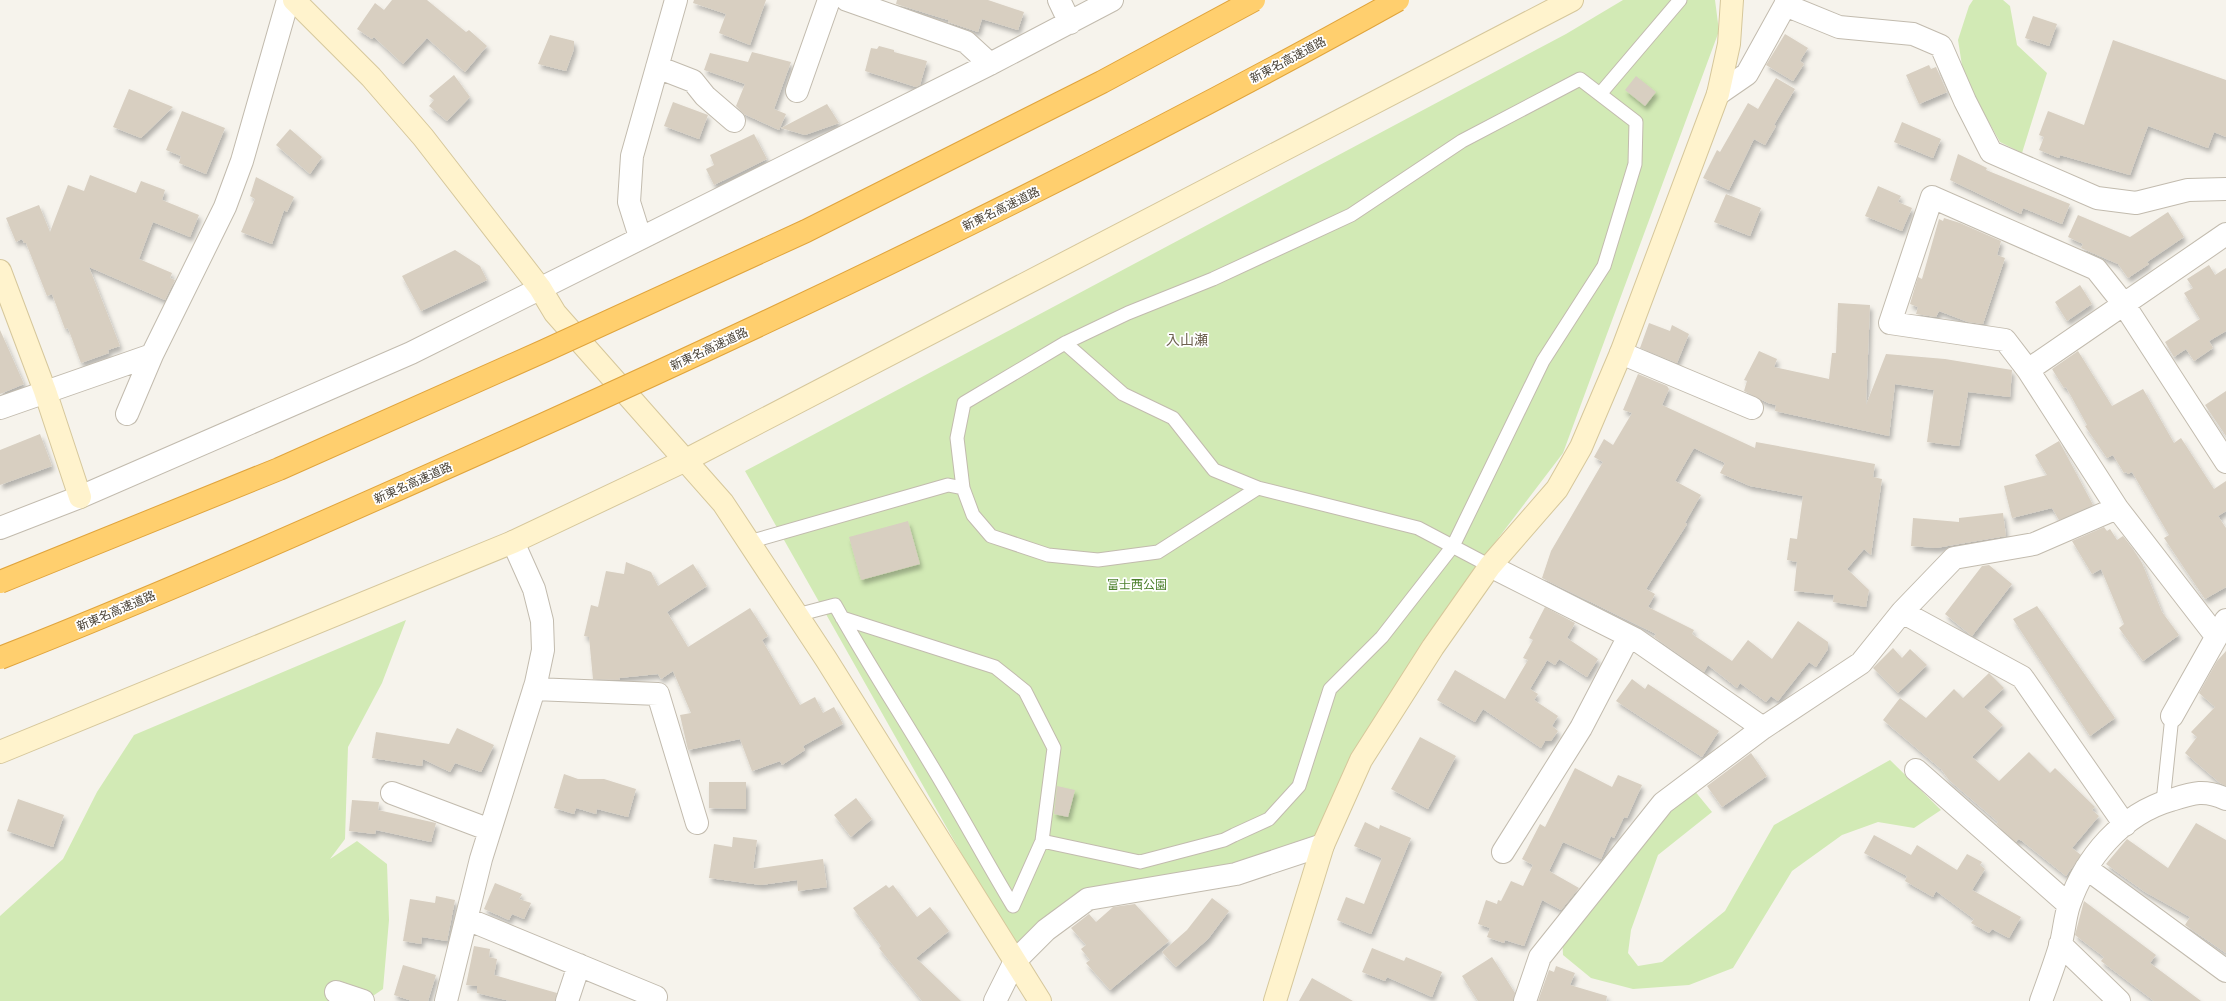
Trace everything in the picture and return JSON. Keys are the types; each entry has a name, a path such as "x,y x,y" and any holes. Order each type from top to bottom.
{"highway":[{"path":"0,582 279,468 544,351 799,234 1102,82 1254,0"},
{"name":"新東名高速道路","path":"0,658 72,630 374,500 691,358 1035,193 1331,38 1398,0"}],"street":[{"path":"126,414 152,355 225,207 242,161 288,0"},
{"path":"294,0 371,77 419,132 540,288 555,313 723,503 797,615 1040,1001"},
{"path":"640,237 629,202 632,156 676,0"},
{"path":"797,91 829,0"},
{"path":"847,0 966,42 990,64"},
{"path":"1059,0 1070,23"},
{"path":"0,528 80,497 411,354 640,237 990,64 1112,0"},
{"path":"0,752 513,542 686,460 1572,0"},
{"path":"1275,1001 1323,844 1361,760 1433,647 1490,566 1557,489 1581,447 1621,353 1718,94 1729,44 1732,0"},
{"path":"1718,94 1747,74 1786,3 1839,27 1913,34 1941,46 1965,100 1991,152 2097,198 2136,204 2188,190 2226,189"},
{"path":"657,66 692,81 705,96 734,121"},
{"path":"2172,716 2223,627 2117,508 2028,370 2005,340 1890,324 1932,197 2096,269 2123,303 2226,462"},
{"path":"2028,370 2123,303 2225,238"},
{"path":"0,271 45,391 80,497"},
{"path":"1621,353 1752,408"},
{"path":"0,408 45,391 152,355"},
{"path":"1525,1001 1540,957 1663,803 1763,728 1862,663 1902,612 1954,558 2034,544 2117,508"},
{"path":"446,1001 490,830 534,690 543,650 542,621 534,588 513,542"},
{"path":"1490,566 1629,636 1763,728"},
{"path":"1902,612 2022,677 2125,825"},
{"path":"1503,852 1581,728 1629,636"},
{"path":"534,690 658,694 696,823"},
{"path":"1916,770 2069,905"},
{"path":"2041,1001 2060,944 2069,905 2086,868 2099,848 2141,811 2163,802 2187,795 2211,792 2226,799"},
{"path":"392,793 490,830"},
{"path":"994,1001 1015,961 1046,930 1088,899 1236,874 1323,844"},
{"path":"2086,868 2226,971"},
{"path":"467,919 656,997"},
{"path":"2060,944 2119,1001"},
{"path":"568,1001 579,966"},
{"path":"336,992 364,1001"}],"lane":[{"path":"1600,94 1680,0"},
{"path":"1042,841 1140,862 1224,840 1268,819 1299,786 1330,689 1382,637 1453,546 1543,361 1604,266 1635,164 1636,122 1580,79 1462,141 1351,215 1212,279 1128,313 1065,344 964,403 957,438 963,488 973,515 992,536 1048,555 1098,560 1158,552 1258,488"},
{"path":"1065,344 1122,394 1172,418 1214,470 1258,488 1418,528 1490,566"},
{"path":"749,542 948,485 963,488"},
{"path":"797,615 835,605 842,618 1013,906 1042,841 1054,748 1025,691 995,667 842,618"},
{"path":"2163,802 2172,716"}],"green space":[{"name":"富士西公園","path":"1623,0 1715,0 1719,31 1563,453 1487,553 1315,847 1090,891 1016,950 745,471 1566,34"},
{"path":"1973,0 2003,0 2010,6 2017,45 2047,73 2022,153 2000,142 1964,78 1958,40 1969,6"},
{"path":"406,620 382,683 348,747 345,839 330,859 357,841 387,864 389,920 383,989 367,1000 358,1001 0,1001 0,916 63,859 97,792 134,735"},
{"path":"1890,760 1941,810 1914,828 1878,822 1842,835 1792,871 1733,968 1689,985 1633,989 1591,978 1563,955 1562,935 1689,784 1712,812 1658,855 1631,930 1628,953 1638,966 1662,962 1725,911 1774,825"}],"building":[{"path":"392,0 427,0 466,32 469,30 487,46 465,72 427,38 403,64 374,37 372,39 357,29 375,3 384,10"},
{"path":"694,0 766,0 750,45 719,33 726,14 693,3"},
{"path":"897,0 988,0 1024,12 1018,30 982,19 978,32 948,22 948,20 896,4"},
{"path":"2033,16 2057,24 2049,46 2025,38"},
{"path":"1785,34 1808,48 1800,61 1804,64 1793,81 1766,65"},
{"path":"550,35 574,41 574,49 566,71 538,64"},
{"path":"2113,40 2226,80 2226,137 2214,132 2208,148 2148,126 2130,175 2060,155 2059,158 2039,150 2044,137 2039,135 2048,111 2084,125"},
{"path":"879,46 894,50 894,52 927,61 920,85 916,87 865,71 871,48 877,49"},
{"path":"752,52 791,62 774,109 786,114 779,130 744,114 736,106 745,84 704,70 710,53 748,62"},
{"path":"1929,65 1931,69 1936,67 1947,92 1919,104 1906,75"},
{"path":"454,75 470,97 447,121 429,106 434,100 429,96"},
{"path":"1636,76 1656,92 1645,106 1625,90"},
{"path":"1776,78 1795,89 1774,125 1776,126 1765,145 1754,139 1729,190 1703,178 1717,150 1720,152 1748,103 1758,109"},
{"path":"129,89 173,107 141,138 113,127"},
{"path":"673,102 708,115 699,139 664,126"},
{"path":"827,104 839,123 805,135 781,128"},
{"path":"182,111 225,128 206,174 179,163 181,156 166,150"},
{"path":"1902,122 1941,139 1933,158 1894,142"},
{"path":"290,129 322,157 310,174 276,145"},
{"path":"754,134 767,159 714,185 706,169 714,165 710,155"},
{"path":"1958,154 1987,168 1986,170 2070,204 2062,224 2023,208 2021,214 1950,180"},
{"path":"90,175 136,193 141,181 165,190 162,200 199,215 190,237 153,222 139,259 172,273 170,278 175,280 165,300 89,267 120,346 108,350 109,353 81,363 68,328 65,329 52,294 47,296 26,243 24,243 22,239 16,242 6,218 39,205 50,232 68,185 84,191"},
{"path":"256,177 294,197 287,212 284,210 272,244 241,232 255,199 250,196"},
{"path":"1878,186 1901,196 1898,202 1912,208 1902,231 1865,216"},
{"path":"1726,194 1761,208 1750,236 1714,222"},
{"path":"2168,212 2184,237 2147,262 2149,264 2128,278 2118,264 2081,248 2083,244 2068,237 2078,215 2130,237"},
{"path":"1944,218 1960,223 2001,241 1997,255 2005,258 1983,324 1968,322 1939,311 1936,317 1916,314 1918,307 1910,304 1918,277 1922,279 1939,219 1943,221"},
{"path":"455,250 480,266 487,280 421,311 402,276"},
{"path":"2209,265 2215,275 2226,268 2226,331 2209,341 2213,348 2194,361 2186,349 2174,357 2165,342 2200,319 2184,293 2193,288 2187,279"},
{"path":"2080,285 2092,304 2067,321 2055,302"},
{"path":"1838,303 1870,305 1866,405 1886,354 1945,359 2012,370 2010,397 1968,392 1959,446 1927,442 1934,390 1895,384 1889,436 1775,411 1776,405 1768,403 1744,391 1747,381 1744,380 1759,351 1777,359 1774,367 1829,379 1832,353 1836,353"},
{"path":"1649,323 1670,331 1672,325 1689,334 1677,363 1640,348"},
{"path":"0,330 24,384 0,394"},
{"path":"2078,351 2112,406 2143,389 2174,443 2181,438 2214,489 2226,481 2226,511 2218,516 2226,528 2226,587 2205,599 2164,538 2169,535 2132,472 2128,474 2126,472 2124,473 2113,455 2107,458 2085,426 2087,425 2066,387 2064,388 2052,369"},
{"path":"1638,374 1667,386 1669,389 1662,405 1755,448 1756,442 1875,464 1873,477 1882,479 1871,555 1864,549 1847,569 1869,590 1866,607 1833,602 1834,595 1794,591 1797,562 1787,560 1790,538 1797,539 1803,496 1750,486 1720,473 1725,463 1694,448 1675,481 1701,495 1685,523 1687,524 1646,589 1655,594 1648,607 1694,630 1692,634 1732,661 1748,640 1772,659 1798,621 1828,642 1828,649 1816,667 1809,662 1778,701 1771,696 1766,702 1740,683 1737,688 1708,665 1704,672 1654,637 1656,634 1542,578 1551,551 1603,462 1594,457 1604,439 1613,445 1632,413 1623,410"},
{"path":"2226,391 2226,436 2205,405"},
{"path":"40,434 52,466 0,485 0,450"},
{"path":"2059,441 2093,505 2059,520 2052,508 2012,518 2004,486 2047,475 2035,455"},
{"path":"2003,513 2006,536 1936,548 1911,546 1913,518 1959,522 1959,518"},
{"path":"908,521 920,564 861,580 849,537"},
{"path":"2104,527 2107,531 2110,529 2117,540 2123,536 2133,549 2142,563 2162,612 2179,635 2143,661 2119,628 2124,624 2101,569 2092,574 2072,541"},
{"path":"626,562 651,572 658,586 693,564 707,586 667,612 688,647 750,608 768,636 762,640 800,705 815,697 823,713 834,707 843,724 803,746 805,750 782,765 780,761 752,771 740,739 688,750 680,715 691,713 673,671 661,679 658,674 619,678 620,680 593,679 589,637 584,636 591,605 598,607 606,571 624,574"},
{"path":"1989,565 2012,584 1972,636 1945,614 1982,566"},
{"path":"2037,606 2115,718 2090,736 2013,619"},
{"path":"1545,607 1575,623 1567,638 1598,659 1587,677 1559,659 1555,665 1547,660 1530,689 1538,694 1534,700 1558,716 1552,726 1558,731 1551,741 1545,741 1541,748 1483,709 1475,722 1437,700 1455,670 1505,699 1528,660 1523,658 1533,640 1529,638"},
{"path":"1893,648 1902,658 1910,649 1927,665 1898,693 1873,668"},
{"path":"2226,651 2226,786 2220,783 2185,753 2197,737 2191,732 2215,707 2199,693 2217,661"},
{"path":"1989,673 2004,688 1984,707 2003,725 1972,757 1999,781 2029,752 2050,773 2055,768 2095,807 2092,810 2099,816 2072,848 2081,855 2066,876 2022,841 2018,839 2016,842 1996,824 1998,822 1949,780 1941,769 1883,720 1900,698 1926,718 1954,689 1963,698"},
{"path":"1632,679 1645,689 1648,684 1719,731 1702,757 1616,701"},
{"path":"457,728 494,745 481,772 455,763 450,772 423,759 422,766 372,758 376,732 449,744"},
{"path":"1420,737 1456,756 1428,809 1391,789"},
{"path":"1751,753 1767,776 1722,807 1707,786"},
{"path":"1575,768 1612,787 1618,775 1642,785 1627,818 1624,817 1614,838 1611,836 1601,859 1563,842 1549,871 1579,888 1561,910 1542,900 1524,946 1505,940 1504,943 1487,937 1490,928 1478,924 1486,900 1497,904 1498,900 1501,901 1511,881 1523,886 1533,865 1522,859 1540,824 1545,827"},
{"path":"564,774 578,779 604,779 636,789 628,817 597,809 596,814 576,808 574,814 554,808"},
{"path":"709,782 746,782 746,809 709,808"},
{"path":"1057,786 1075,790 1068,817 1054,814"},
{"path":"856,798 872,819 851,837 834,815"},
{"path":"18,799 64,815 53,847 7,831"},
{"path":"352,800 379,802 378,810 436,823 431,842 376,830 375,834 349,831"},
{"path":"1365,822 1379,829 1380,825 1411,838 1371,934 1337,920 1346,897 1364,904 1382,858 1354,846"},
{"path":"2196,823 2226,840 2226,953 2185,925 2190,917 2145,892 2106,864 2127,839 2168,868"},
{"path":"1874,835 1911,855 1917,845 1957,870 1967,854 1982,862 1980,865 1985,869 1972,890 2021,917 2009,938 1992,929 1989,933 1971,923 1974,919 1936,891 1933,897 1905,881 1907,876 1864,853"},
{"path":"733,837 757,840 753,869 823,859 827,887 798,891 797,880 761,885 709,878 714,844 732,847"},
{"path":"495,883 522,894 519,899 531,903 524,919 512,914 509,920 484,909"},
{"path":"886,885 889,888 893,885 917,917 930,907 949,931 916,958 961,1001 922,1001 879,948 881,946 853,908"},
{"path":"436,896 455,900 447,941 422,937 421,944 403,941 410,899 435,903"},
{"path":"1212,898 1229,911 1208,939 1176,967 1162,952 1187,930"},
{"path":"2084,901 2156,955 2150,963 2201,1001 2154,1001 2101,961 2104,957 2075,935"},
{"path":"1135,904 1169,941 1110,990 1086,963 1090,960 1081,949 1086,945 1071,928 1089,914 1096,922 1113,907"},
{"path":"474,946 490,949 489,957 497,959 494,975 557,993 555,1001 510,1001 477,993 477,986 466,985"},
{"path":"1372,948 1404,961 1406,957 1442,972 1432,997 1387,977 1385,981 1362,972"},
{"path":"1492,957 1515,993 1513,1001 1478,1001 1462,976"},
{"path":"403,965 436,975 428,1001 412,1001 394,995"},
{"path":"1556,966 1575,973 1570,985 1607,996 1606,1001 1538,1001 1549,970 1554,972"},
{"path":"1312,978 1353,1001 1299,1001"}],"district":[{"name":"入山瀬","path":"1187,340"}]}
